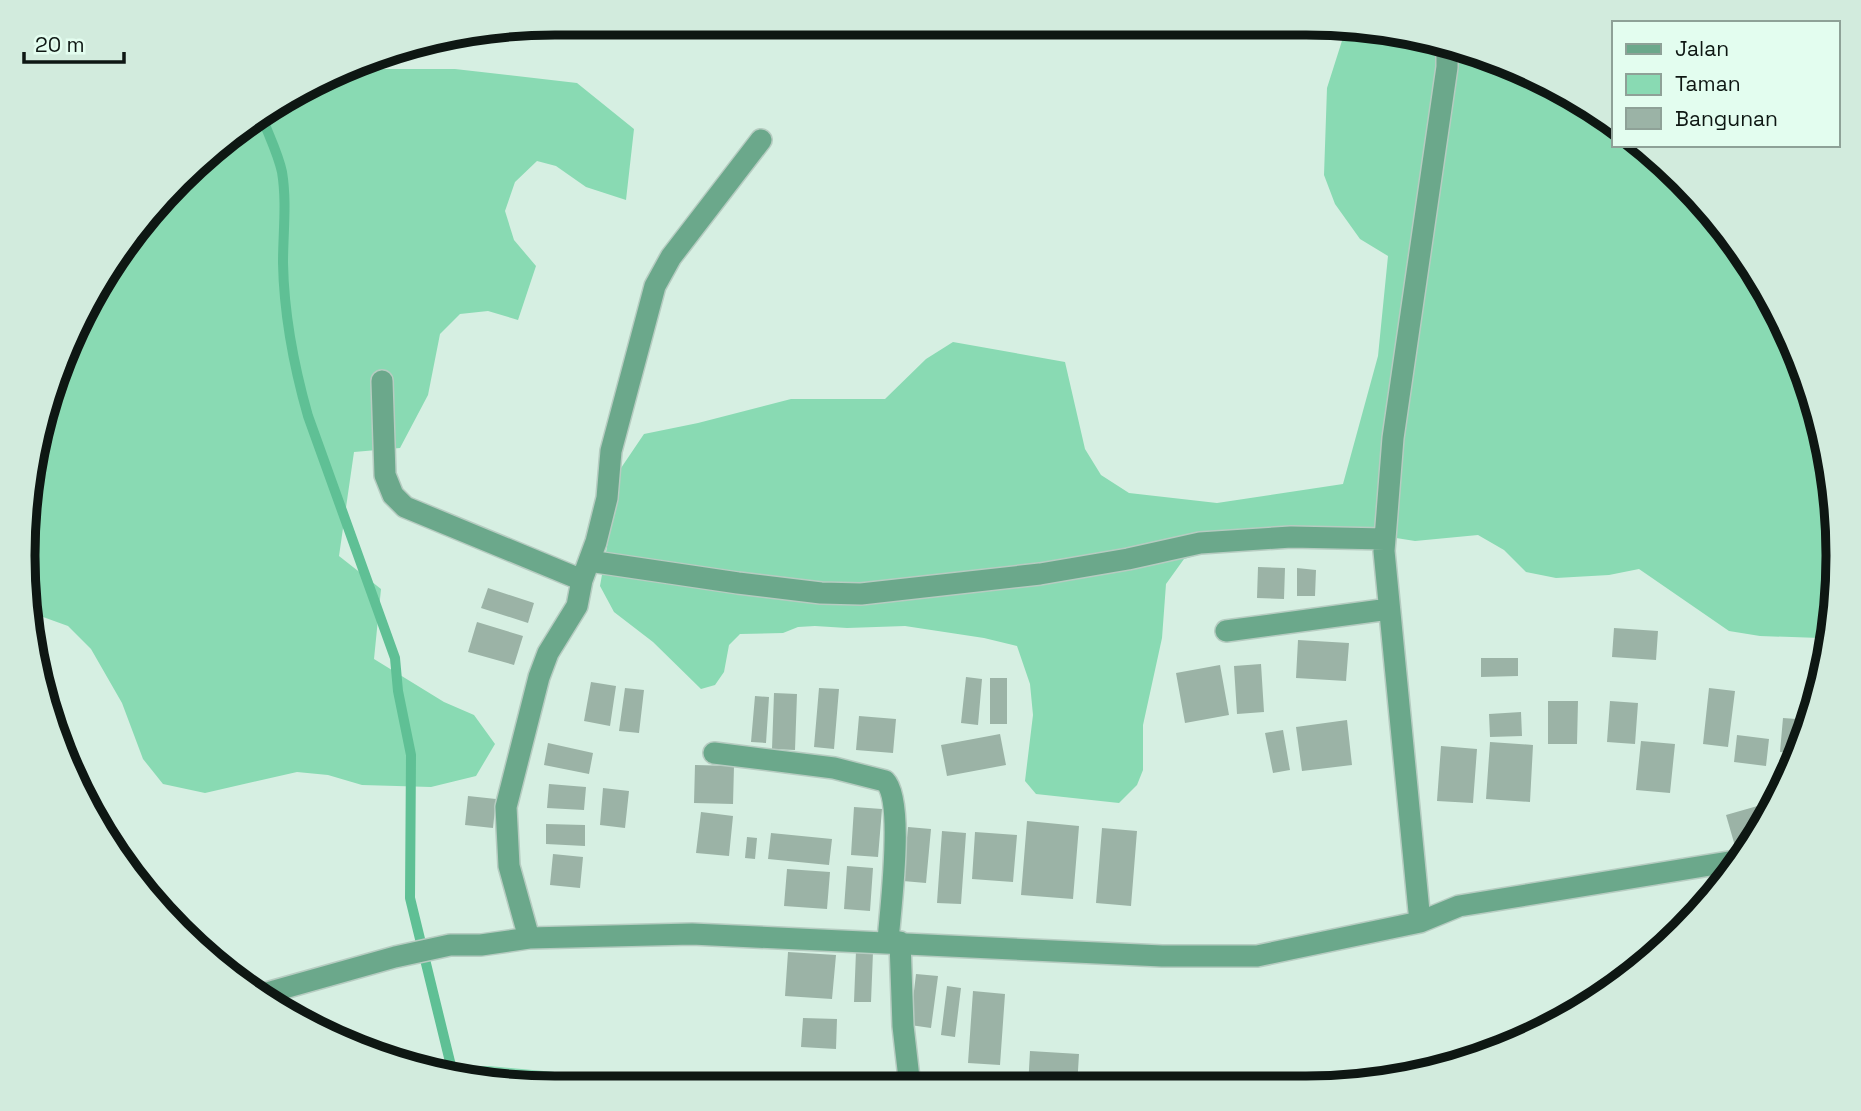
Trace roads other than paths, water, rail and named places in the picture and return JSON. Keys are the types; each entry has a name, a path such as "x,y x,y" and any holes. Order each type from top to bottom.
{"street":[{"path":"1420,922 1389,609 1385,539 1393,438 1447,55"},
{"path":"529,938 509,866 506,807 539,677 548,653 576,606 585,570 596,542 607,498 611,450 655,286 671,257 761,140"},
{"path":"382,381 385,475 393,495 405,507 585,570 821,593 861,594 1041,574 1200,543 1291,537 1385,539"},
{"path":"1226,631 1389,609"},
{"path":"714,753 834,768 889,784 893,798 895,850 894,942 909,1076"},
{"path":"272,992 395,957 450,946 481,946 529,938 692,934 1162,956 1257,956 1420,922 1459,906 1725,863"}],"waterway":[{"path":"265,124 282,172 285,302 303,397 395,658 398,691 411,755 410,898 451,1065"}]}
